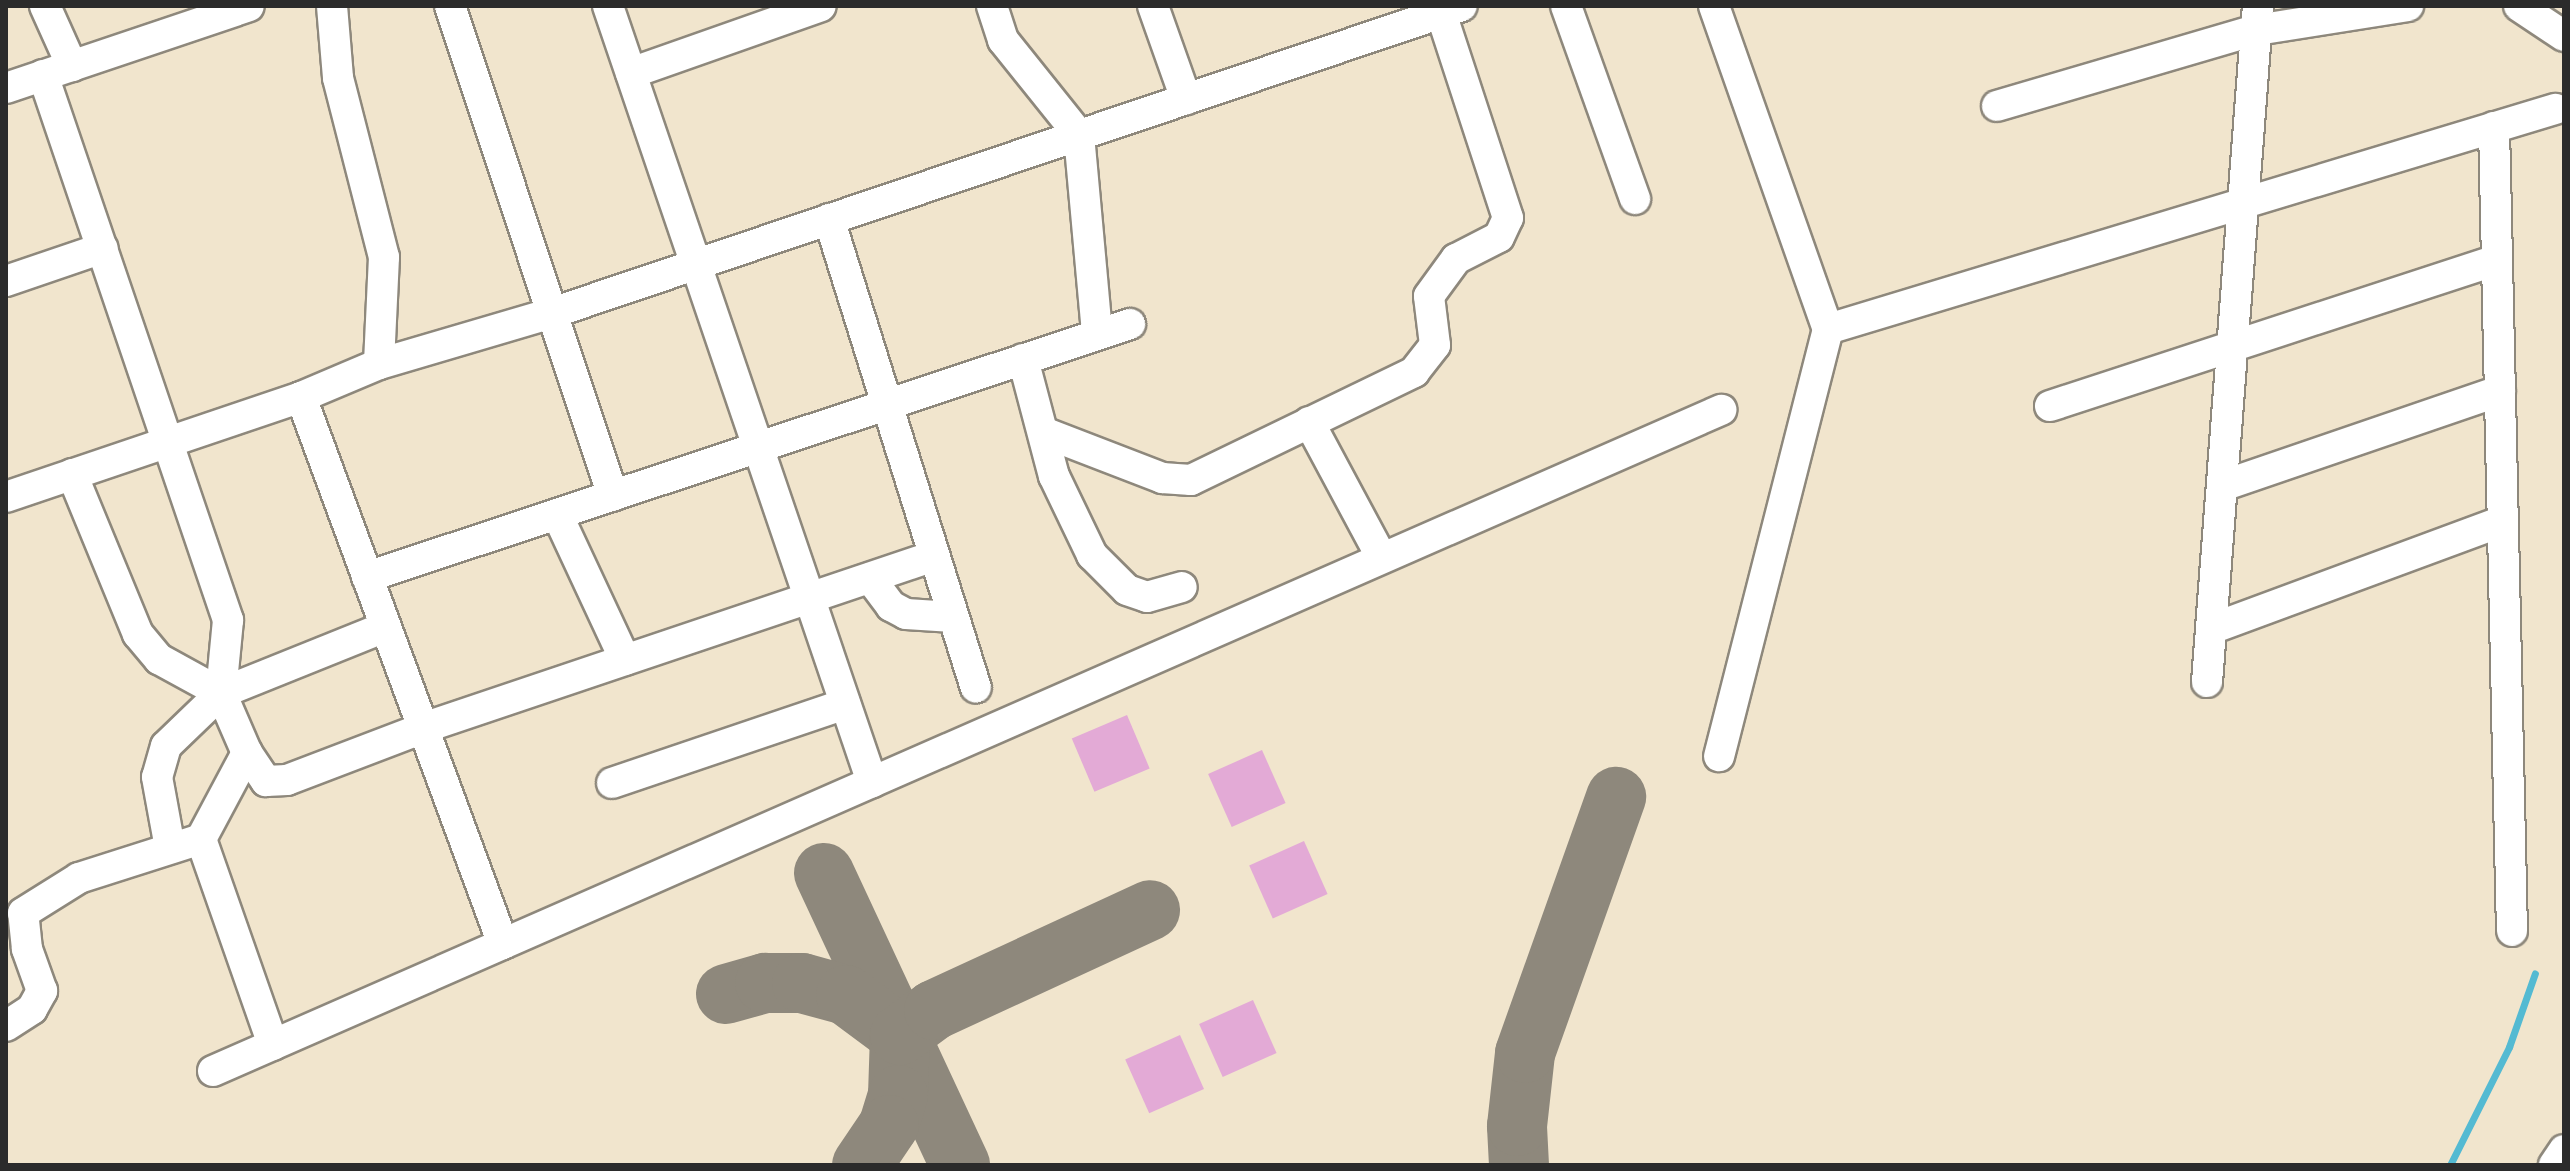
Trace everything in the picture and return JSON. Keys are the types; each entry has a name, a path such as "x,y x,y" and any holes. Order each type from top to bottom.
{"street":[{"path":"45,6 72,66"},
{"path":"6,88 72,66 204,13 249,6"},
{"path":"332,6 338,78 384,257 379,364"},
{"path":"450,6 613,496"},
{"path":"608,6 872,782"},
{"path":"631,73 821,6"},
{"path":"992,6 1003,40 1079,135 1097,334"},
{"path":"1153,6 1186,99"},
{"path":"1566,6 1635,199"},
{"path":"1714,6 1828,329 1719,756"},
{"path":"1997,106 2257,18 2408,6"},
{"path":"2519,6 2564,36"},
{"path":"6,497 301,397 379,364 552,313 1186,99 1431,12 1508,218 1499,237 1456,259 1429,296 1435,345 1414,372 1191,480 1162,478 1043,432"},
{"path":"2207,682 2257,18"},
{"path":"43,75 170,441 228,620 221,693 247,753 266,781 287,780 423,728 934,556"},
{"path":"1828,329 2555,109"},
{"path":"2494,127 2512,931"},
{"path":"829,219 976,688"},
{"path":"6,281 103,248"},
{"path":"2050,406 2497,260"},
{"path":"367,577 1130,324"},
{"path":"1023,359 1054,476 1092,555 1127,590 1147,597 1182,587"},
{"path":"2222,486 2500,391"},
{"path":"301,397 503,944"},
{"path":"213,1071 1721,410"},
{"path":"1309,422 1382,558"},
{"path":"72,474 138,634 159,659 221,693"},
{"path":"557,514 625,660"},
{"path":"2211,629 2503,521"},
{"path":"870,578 891,606 906,614 953,617"},
{"path":"170,848 157,777 166,746 221,693 385,627"},
{"path":"612,783 845,704"},
{"path":"6,1026 32,1009 42,991 27,949 23,913 79,878 201,839 247,753"},
{"path":"201,839 273,1045"},
{"path":"2554,1165 2564,1150"}],"building":[{"path":"1127,715 1150,768 1094,792 1072,738"},
{"path":"1262,750 1286,803 1232,827 1208,774"},
{"path":"1304,841 1328,894 1273,918 1249,865"},
{"path":"1253,1000 1277,1053 1223,1077 1199,1024"},
{"path":"1180,1035 1204,1089 1149,1113 1125,1059"}],"waterway":[{"path":"2450,1165 2509,1047 2535,973"}],"taxiway":[{"path":"1519,1165 1517,1126 1525,1053 1616,797"},
{"path":"824,873 960,1165"},
{"path":"900,1035 934,1010 1150,910"},
{"path":"726,994 765,983 802,983 846,995 900,1035 898,1095 889,1125 862,1165"}]}
